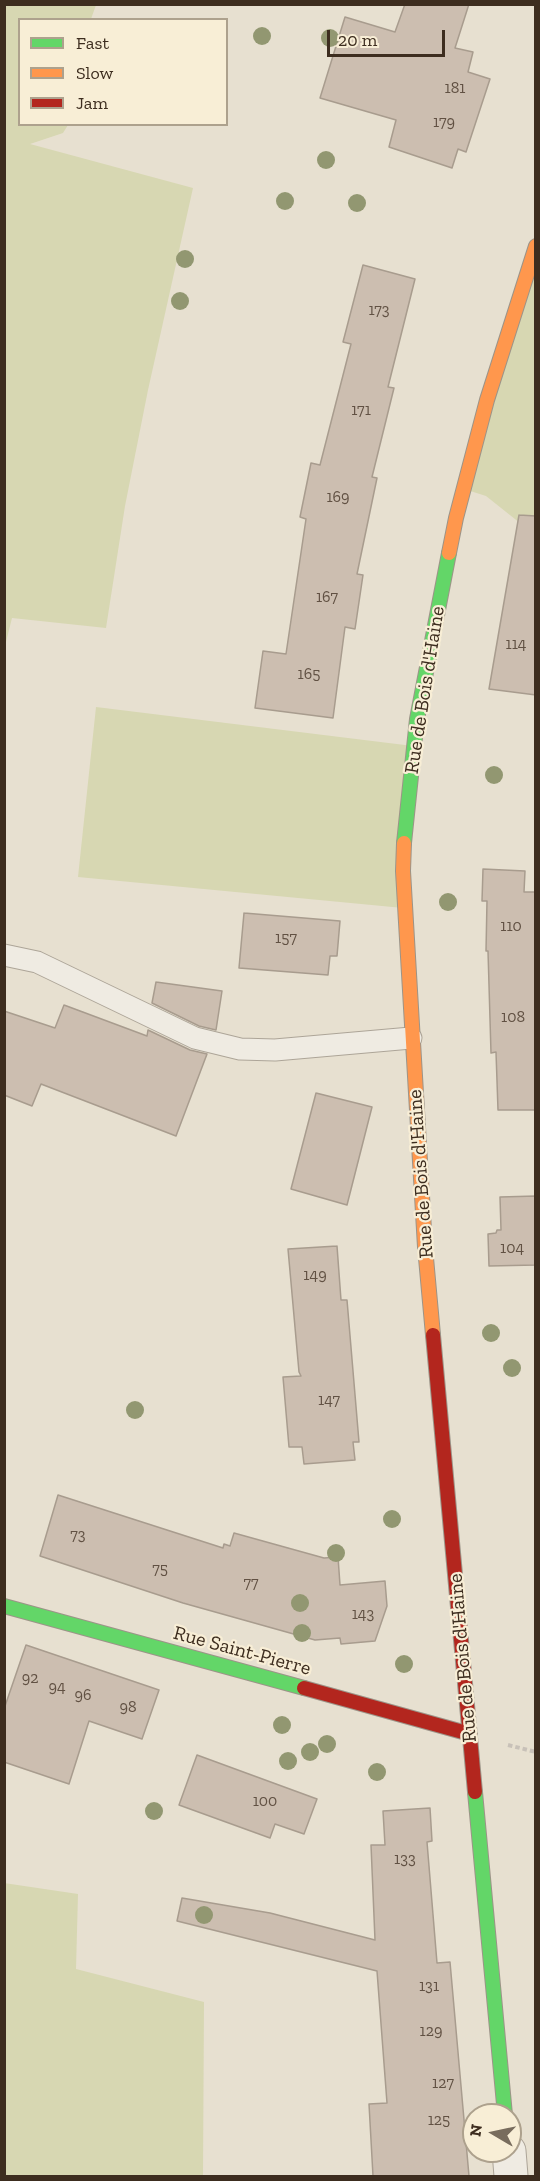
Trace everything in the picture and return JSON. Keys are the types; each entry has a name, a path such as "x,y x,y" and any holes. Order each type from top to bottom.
{"street":[{"name":"Rue de Bois d'Haine","path":"505,2103 425,1247 403,872 404,837 417,719 456,518 487,400 536,246"},
{"name":"Rue Saint-Pierre","path":"4,1606 470,1734"}],"lane":[{"path":"4,955 37,962 195,1038 240,1049 275,1050 411,1038"}],"green space":[{"path":"5,4 96,5 91,18 18,18 18,126 67,126 63,133 30,144 193,188 125,506 106,628 12,618 5,646"},
{"path":"535,246 535,535 486,496 464,489"},
{"path":"96,707 413,746 403,908 78,877"},
{"path":"4,1883 78,1894 76,1969 204,2002 203,2176 5,2176"}],"building":[{"path":"405,4 469,4 455,48 473,52 468,72 490,79 466,152 458,149 452,168 389,147 396,120 320,98 345,17 395,32"},
{"path":"363,265 415,279 388,387 394,388 372,477 377,478 357,574 363,575 355,629 345,627 333,718 255,708 263,651 286,654 306,519 300,517 311,463 320,465 351,344 343,342"},
{"path":"519,515 536,516 536,695 489,689"},
{"path":"483,869 525,871 524,892 536,892 536,1110 498,1110 496,1052 491,1053 488,951 486,951 487,901 482,901"},
{"path":"244,913 340,921 337,956 330,956 328,975 239,968"},
{"path":"156,982 222,991 216,1030 199,1026 152,1003"},
{"path":"64,1005 147,1036 148,1030 190,1050 207,1054 176,1136 41,1084 32,1106 4,1095 4,1011 55,1028"},
{"path":"316,1093 372,1107 347,1205 291,1189"},
{"path":"536,1196 536,1265 489,1266 488,1234 501,1230 500,1197"},
{"path":"337,1246 341,1300 347,1300 359,1442 353,1442 355,1460 304,1464 302,1447 289,1447 283,1377 301,1376 288,1249"},
{"path":"58,1495 223,1548 224,1544 230,1546 234,1533 324,1558 338,1557 340,1585 385,1581 387,1606 375,1641 341,1644 340,1638 315,1640 183,1603 40,1556"},
{"path":"26,1645 159,1690 142,1739 89,1721 69,1784 4,1762 4,1709"},
{"path":"197,1755 317,1799 304,1834 275,1824 270,1838 179,1805"},
{"path":"430,1808 432,1841 427,1842 437,1963 450,1962 463,2103 462,2163 468,2163 469,2176 373,2176 369,2104 387,2103 377,1971 177,1921 182,1898 270,1913 375,1940 371,1845 385,1845 383,1811"}],"traffic: fast":[{"path":"404,843 417,719 449,553"},
{"path":"4,1606 304,1688"},
{"path":"475,1792 504,2103"}],"traffic: slow":[{"path":"449,553 487,400 536,246"},
{"path":"404,843 403,871 425,1247 433,1335"}],"traffic: jam":[{"path":"433,1335 475,1792"},
{"path":"304,1688 470,1734"}]}
